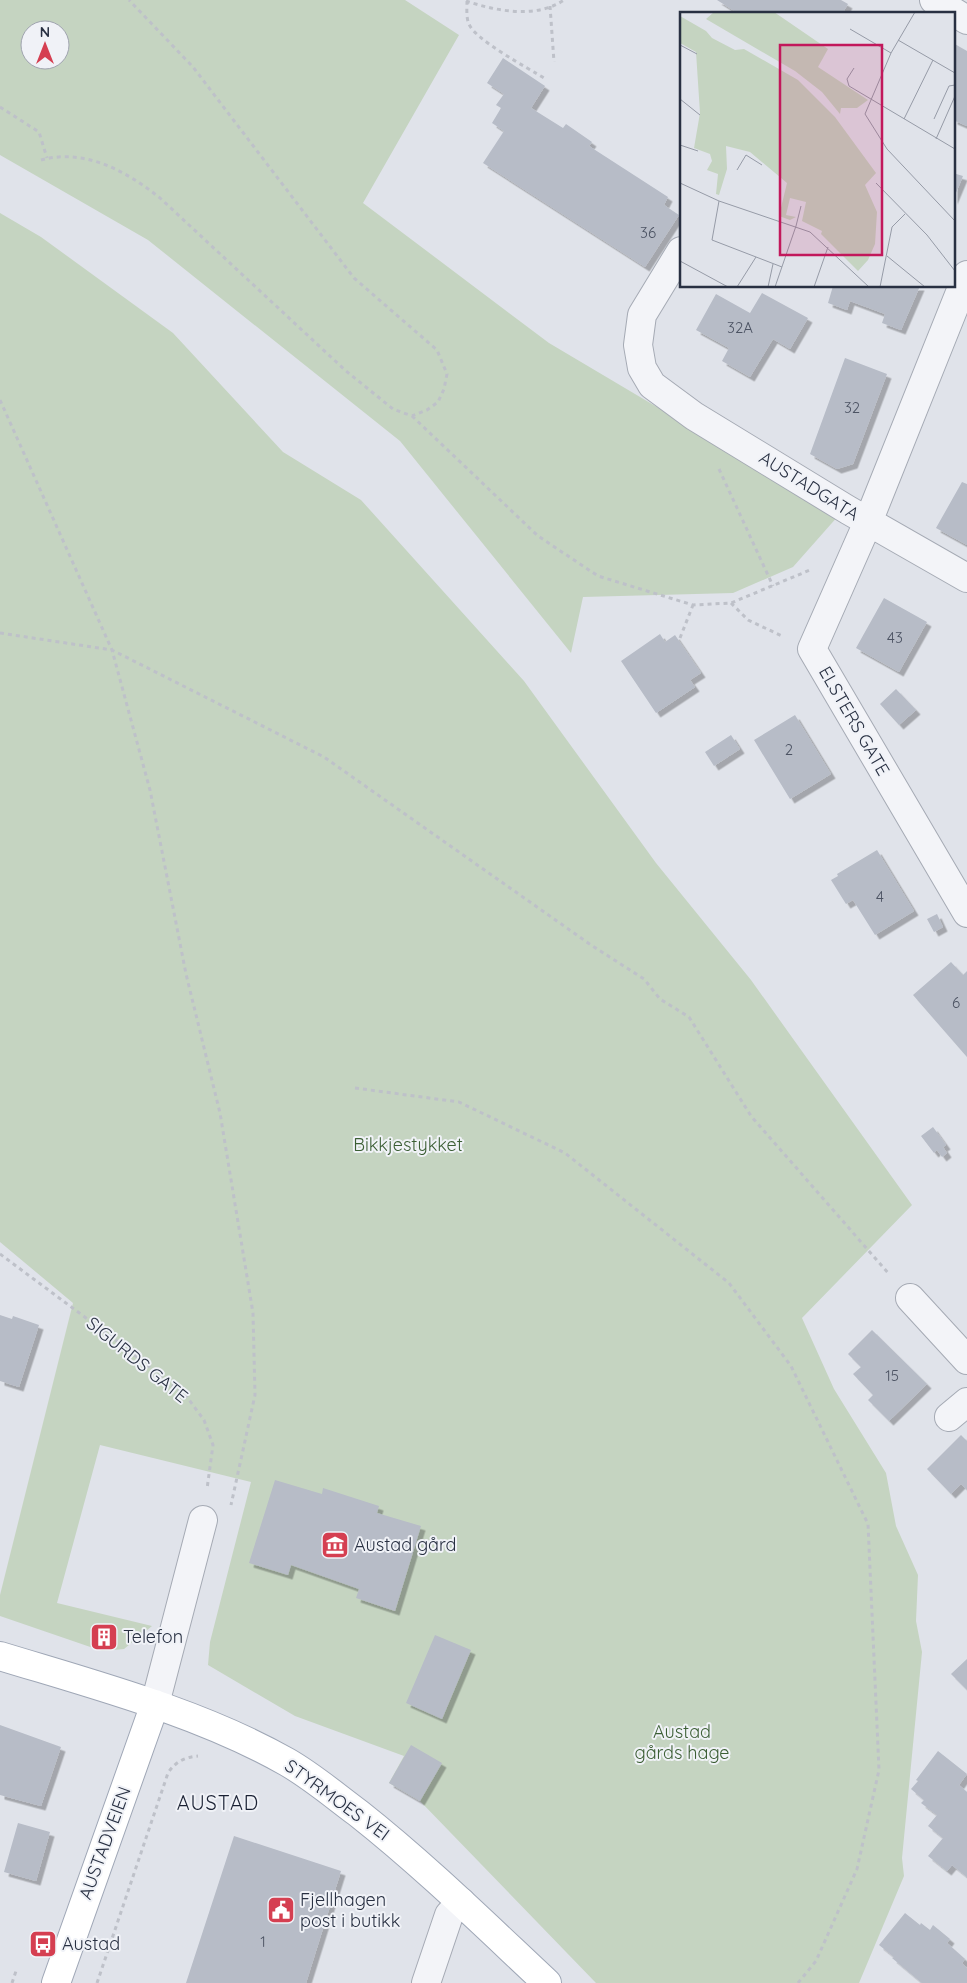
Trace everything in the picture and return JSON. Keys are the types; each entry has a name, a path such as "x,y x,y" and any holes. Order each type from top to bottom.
{"main road":[{"name":"STYRMOES VEI","path":"0,1656 155,1704 254,1745 287,1762 316,1781 403,1848 547,1983"},
{"name":"AUSTADVEIEN","path":"56,1983 155,1704"}],"street":[{"path":"934,0 954,12"},
{"path":"954,12 967,20"},
{"name":"AUSTADGATA","path":"680,252 642,315 638,345 642,368 652,385 694,416 868,522 967,274"},
{"path":"868,522 967,578"},
{"name":"ELSTERS GATE","path":"868,522 812,649 967,913"},
{"path":"910,1298 967,1360"},
{"path":"155,1704 203,1520"},
{"path":"426,1983 449,1915 461,1902"}],"path":[{"path":"129,0 193,67 354,278 437,350 447,374 444,389 438,402 427,410 412,416"},
{"path":"544,78 482,39 473,30 468,24 466,0 505,11 536,11 564,0"},
{"path":"550,6 554,62"},
{"path":"0,107 39,132 47,158"},
{"path":"40,160 82,157 134,178 160,198 346,371 393,409 412,416 546,541 598,576 693,605 731,603 814,569"},
{"path":"0,400 112,650 150,790 186,974 220,1113 253,1313 255,1395"},
{"path":"715,460 773,586"},
{"path":"731,603 748,620 812,649"},
{"path":"680,638 693,605"},
{"path":"0,633 112,650 324,757 591,945 644,979 660,998 689,1017 751,1116 910,1298"},
{"path":"355,1088 460,1102 565,1152 729,1283 791,1366 868,1524 879,1770 857,1869 816,1961 798,1983"},
{"name":"SIGURDS GATE","path":"0,1254 117,1341 187,1398 204,1420 213,1445 203,1520"},
{"path":"97,1983 168,1773 172,1766 180,1760 201,1755"},
{"path":"12,1983 18,1968"}],"green space":[{"path":"0,0 405,0 459,35 363,203 549,343 839,515 793,567 733,593 583,597 571,653 400,441 148,240 0,155"},
{"name":"Bikkjestykket","path":"0,213 41,237 173,333 283,452 361,500 524,681 656,863 751,980 912,1205 802,1318 834,1389 886,1473 896,1526 918,1575 916,1621 922,1652 902,1858 904,1876 859,1983 596,1983 420,1801 389,1783 404,1756 295,1716 208,1665 210,1642 251,1482 100,1445 57,1603 152,1626 124,1649 102,1651 0,1616 0,1595 73,1303 0,1242"}],"building":[{"path":"717,0 841,0 848,4 843,12 736,12"},
{"path":"954,44 967,51 967,126 954,120"},
{"path":"503,58 545,86 531,108 563,128 566,124 592,142 589,146 668,197 664,205 679,215 645,267 483,163 504,131 492,123 501,108 496,105 504,94 487,83"},
{"path":"954,173 963,176 954,198"},
{"path":"832,288 919,288 901,330 882,323 885,314 850,301 847,310 828,303"},
{"path":"762,293 808,318 790,349 773,339 750,377 722,361 729,348 696,330 716,294 750,313"},
{"path":"845,358 887,374 853,464 837,469 810,454"},
{"path":"962,482 967,484 967,545 936,528"},
{"path":"884,598 927,622 899,672 856,648"},
{"path":"660,634 665,642 675,635 701,673 690,680 695,687 656,713 621,661"},
{"path":"896,689 916,710 899,725 880,704"},
{"path":"795,715 831,774 790,799 754,740"},
{"path":"731,735 740,749 714,766 705,752"},
{"path":"877,850 914,911 875,935 853,900 846,904 831,880 838,876 837,874"},
{"path":"937,914 943,927 934,932 927,919"},
{"path":"951,962 963,975 967,971 967,1057 913,995"},
{"path":"933,1127 946,1145 943,1147 947,1153 942,1157 937,1150 934,1153 921,1136"},
{"path":"0,1315 12,1319 13,1316 39,1325 19,1387 0,1381"},
{"path":"872,1330 927,1384 889,1421 868,1400 873,1395 853,1374 861,1367 848,1354"},
{"path":"961,1435 967,1441 967,1490 961,1484 951,1494 927,1469"},
{"name":"Austad gård","path":"275,1480 322,1494 323,1488 379,1506 377,1513 421,1526 395,1611 356,1598 359,1589 291,1565 288,1575 249,1563"},
{"name":"Telefon","path":"102,1634 108,1635 106,1641 100,1639"},
{"path":"435,1635 471,1650 442,1719 406,1703"},
{"path":"967,1659 967,1690 951,1674"},
{"path":"0,1725 61,1747 41,1806 0,1795"},
{"path":"411,1745 442,1763 420,1801 389,1783"},
{"path":"938,1751 967,1774 959,1785 967,1792 967,1877 952,1865 947,1871 928,1856 943,1838 928,1826 937,1815 921,1803 924,1800 911,1789"},
{"path":"18,1823 50,1832 36,1881 4,1872"},
{"path":"234,1836 341,1871 306,1983 186,1983"},
{"path":"905,1913 930,1930 933,1925 950,1939 947,1943 965,1959 962,1963 967,1968 967,1983 922,1983 879,1945"}],"place":[{"name":"Austad gård","path":"335,1545"},
{"name":"Telefon","path":"104,1637"},
{"name":"Fjellhagen post i butikk","path":"281,1910"},
{"name":"Austad","path":"43,1944"}],"district":[{"name":"AUSTAD","path":"218,1803"}],"park label":[{"name":"Austad gårds hage","path":"682,1742"}]}
